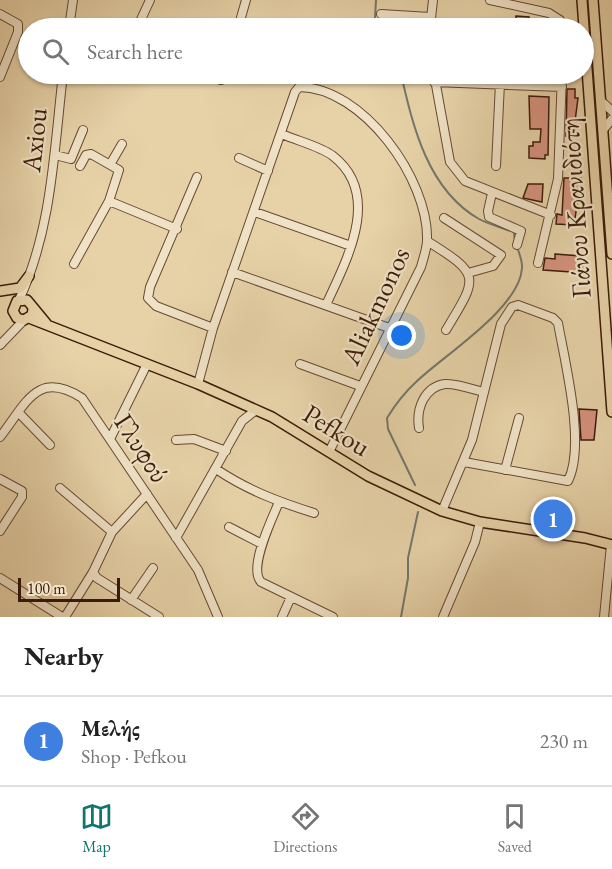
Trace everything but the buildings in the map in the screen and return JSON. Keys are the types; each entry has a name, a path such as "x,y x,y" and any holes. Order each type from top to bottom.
{"main road":[{"name":"Γιάνου Κρανιδιότη","path":"582,0 583,18"},
{"name":"Γιάνου Κρανιδιότη","path":"593,0 612,254"},
{"name":"Γιάνου Κρανιδιότη","path":"588,84 612,412"},
{"path":"0,292 20,288 29,278"},
{"name":"Pefkou","path":"0,292 19,310 46,323 198,384 256,410 302,433 368,476 442,511 480,522 585,538 612,545"},
{"path":"19,310 32,305"},
{"name":"Pefkou","path":"19,310 32,305 46,323"},
{"path":"585,538 612,538"}],"street":[{"path":"70,18 73,0"},
{"path":"142,18 150,0"},
{"path":"241,18 246,0"},
{"path":"381,14 430,17 433,0"},
{"path":"490,0 549,13 557,18"},
{"path":"0,14 18,24 18,32 0,77"},
{"name":"Axiou","path":"0,345 9,333 19,310 46,215 62,84"},
{"path":"435,84 450,162 465,181 551,215"},
{"path":"496,166 501,84"},
{"path":"515,84 562,87 558,179 538,263"},
{"name":"Aliakmonos","path":"198,384 213,328 295,92 299,87 332,93 356,108 390,142 418,196 428,241 421,267 392,329 360,386 329,452"},
{"path":"601,101 612,111"},
{"path":"603,130 612,118"},
{"path":"55,154 71,159 83,130"},
{"path":"282,134 332,155 347,171 358,197 358,220 351,246 326,305"},
{"path":"111,163 122,144"},
{"path":"74,264 109,201 119,170 111,163 88,153 80,166"},
{"path":"239,159 268,171"},
{"path":"197,177 177,229 150,287 148,298 156,306 213,328"},
{"path":"492,193 489,217 521,231 518,245"},
{"path":"109,201 177,229"},
{"path":"255,212 351,246"},
{"path":"444,218 501,255 494,266 468,273"},
{"path":"428,241 455,258 471,280 468,294 446,330"},
{"path":"232,272 392,329"},
{"name":"Axiou","path":"29,278 32,305"},
{"path":"442,511 464,462 477,425 501,324 512,307 518,305 553,318 558,322 572,403 574,468 568,481 464,462"},
{"path":"111,437 147,364"},
{"path":"300,364 360,386"},
{"path":"419,428 417,417 423,398 431,389 446,384 483,392"},
{"name":"Γλυφού","path":"0,437 37,390 49,385 65,387 82,398 111,437 203,578 218,617"},
{"path":"242,404 242,421"},
{"path":"176,538 242,421 256,410"},
{"path":"19,413 50,445"},
{"path":"506,470 519,418"},
{"path":"176,440 194,439 226,451"},
{"path":"216,469 234,481 279,502 314,513"},
{"path":"0,479 21,492 22,497 0,531"},
{"path":"60,488 112,532"},
{"path":"0,578 63,617 93,572 112,532 147,494"},
{"path":"279,502 262,544 255,572 257,578 333,617"},
{"path":"443,617 475,542 480,522"},
{"path":"229,527 262,544"},
{"path":"604,617 612,545"},
{"path":"131,600 153,568"},
{"path":"93,572 97,578 159,617"},
{"path":"282,617 291,597"}],"waterway":[{"path":"375,18 376,0"},
{"path":"403,84 425,156 435,174 461,207 483,221 514,232 522,264 518,283 509,299 495,315 412,386 387,418 388,429 415,485"},
{"path":"401,617 408,578 408,558 418,512"}],"place":[{"name":"Μελής","path":"553,519"}]}
